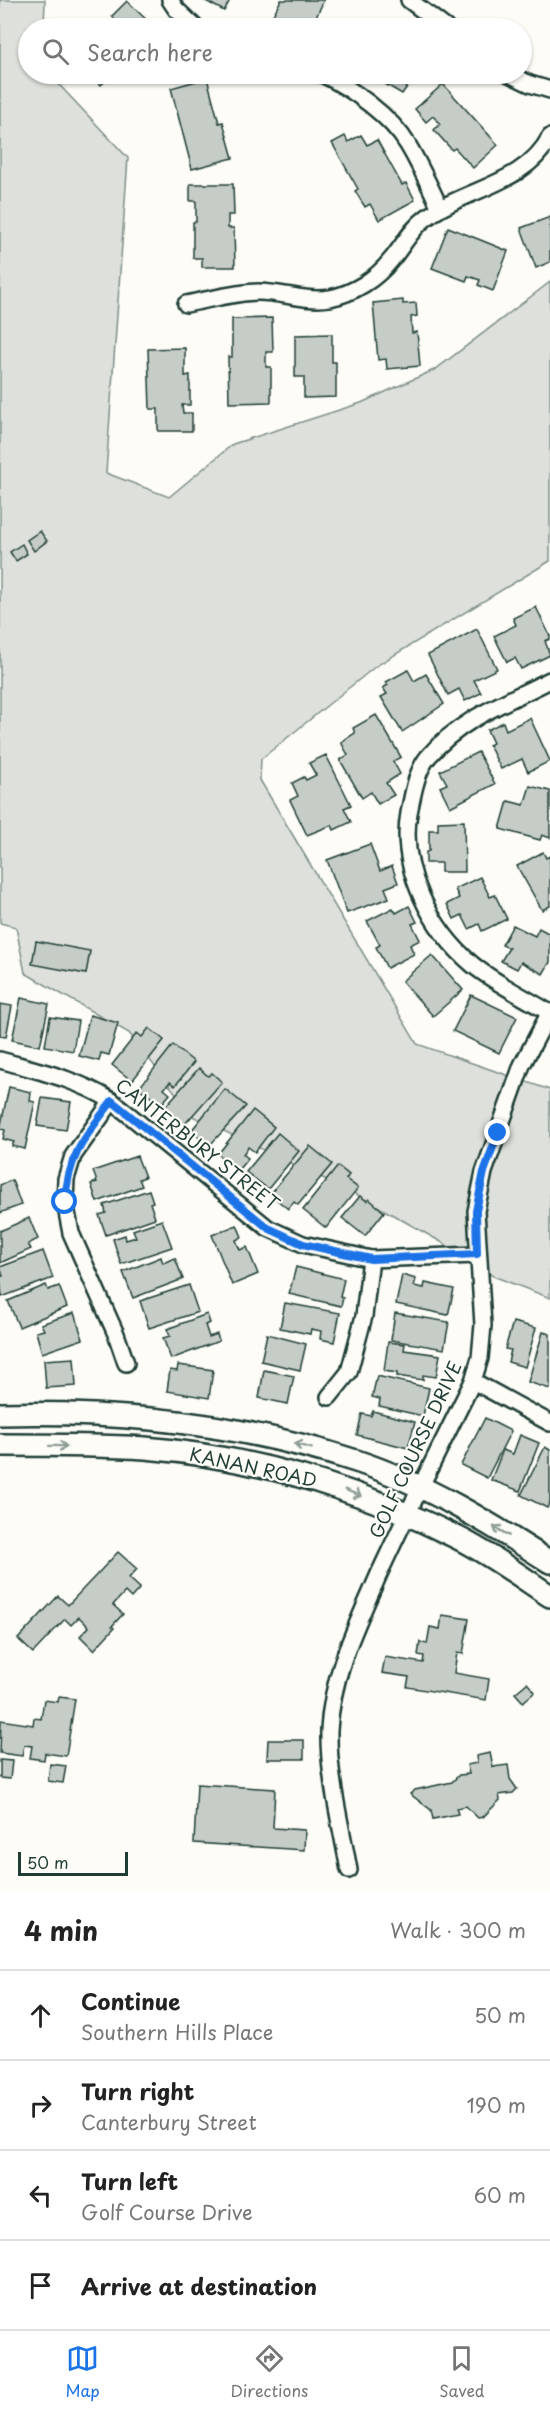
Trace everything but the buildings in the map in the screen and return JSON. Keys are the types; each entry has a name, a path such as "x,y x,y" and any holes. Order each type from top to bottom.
{"main road":[{"name":"KANAN ROAD","path":"0,1414 33,1413 147,1420 240,1431 303,1446 358,1462 420,1488 470,1512 550,1562"},
{"name":"KANAN ROAD","path":"0,1445 146,1448 242,1462 301,1475 351,1492 458,1538 550,1596"}],"street":[{"path":"170,0 185,18"},
{"path":"409,0 433,18"},
{"path":"337,84 376,109 393,125 408,144 440,208"},
{"path":"530,84 550,90"},
{"path":"186,304 257,291 309,299 330,298 348,292 378,274 414,228 440,208 512,176 535,158 550,137"},
{"path":"550,680 465,722 427,758 414,785 406,830 412,872 437,927 473,965 550,1013"},
{"name":"GOLF COURSE DRIVE","path":"349,1870 330,1758 329,1730 333,1695 348,1644 406,1516 473,1381 480,1358 483,1325 476,1211 484,1172 522,1065 550,1013"},
{"name":"CANTERBURY STREET","path":"0,1060 67,1078 112,1101 268,1228 303,1244 371,1259 477,1254"},
{"path":"112,1101 73,1156 66,1179 65,1202 71,1233 116,1334 126,1363"},
{"path":"329,1398 349,1372 364,1316 371,1259"},
{"path":"473,1381 550,1423"}],"shaded area":[{"path":"0,0 45,0 44,18 18,18 18,84 58,84 128,158 106,473 169,497 233,444 361,403 436,369 550,282 550,561 376,666 261,759 260,780 417,1044 550,1090 550,1298 493,1276 443,1243 352,1192 194,1117 129,1033 25,973 16,927 0,923"}],"route":[{"path":"65,1202 66,1179 73,1156 112,1101 268,1228 303,1244 371,1259 394,1260 477,1254 476,1211 484,1172 498,1133"}]}
